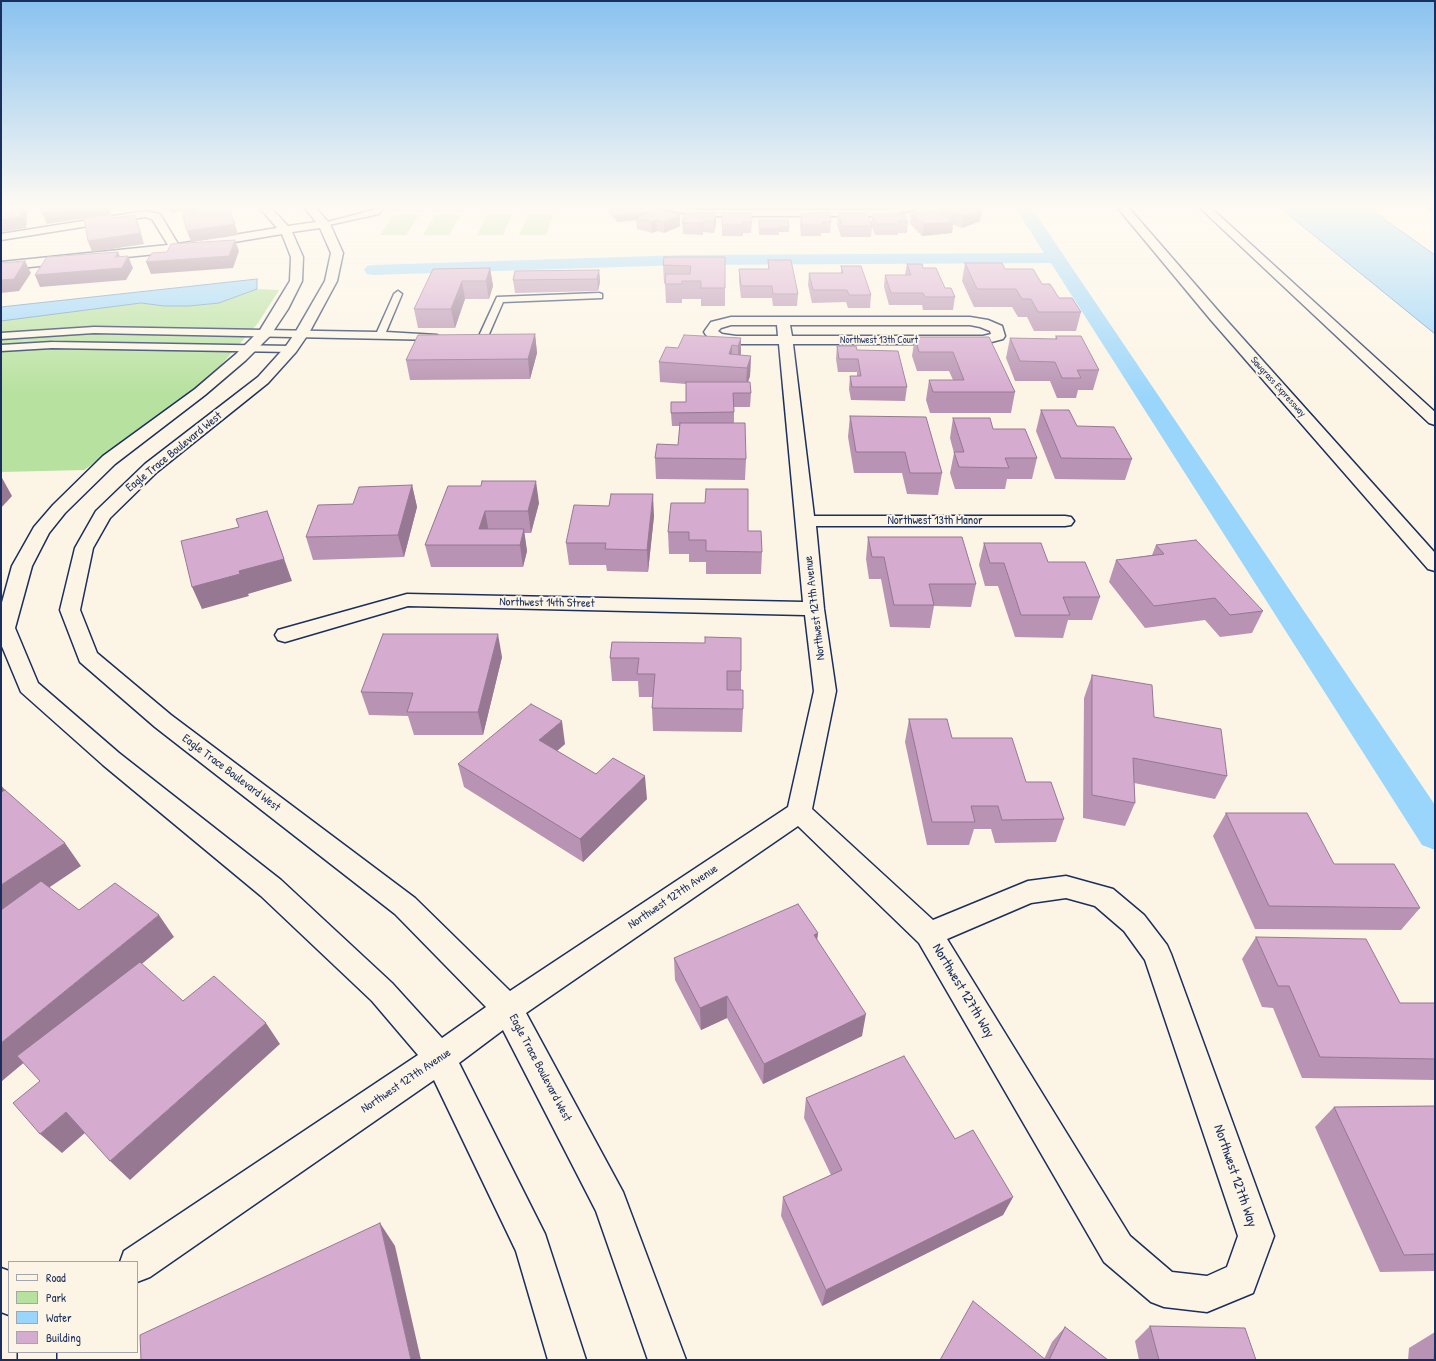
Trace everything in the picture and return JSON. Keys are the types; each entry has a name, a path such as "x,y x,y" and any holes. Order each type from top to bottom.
{"main road":[{"path":"297,271 296,281 281,309 265,333 200,392 109,460 59,509 41,531 22,566 5,628 29,687 111,759 271,888 382,992 440,1058 532,1247 567,1360"},
{"name":"Eagle Trace Boulevard West","path":"334,271 332,281 302,334 292,349 263,380 151,468 102,515 84,548 70,610 88,657 163,721 405,906 508,1009 611,1204 667,1360"},
{"name":"Sawgrass Expressway","path":"1176,271 1435,565"},
{"path":"1273,271 1435,420"},
{"name":"Northwest 13th Court","path":"970,321 983,323 997,329 998,336 984,340 784,330 970,321"},
{"name":"Northwest 127th Avenue","path":"138,1263 440,1058 508,1009 799,812 825,691 814,609 806,520 784,330"},
{"path":"109,460 151,468"},
{"name":"Northwest 13th Manor","path":"806,520 1065,520"},
{"name":"Northwest 14th Street","path":"285,634 407,600 814,609"},
{"name":"Northwest 127th Way","path":"799,812 929,934 1117,1249 1164,1289 1207,1294 1240,1280 1256,1236 1157,954 1134,923 1103,897 1066,887 1028,892 929,934"},
{"path":"1,1286 8,1296"}],"lane":[{"path":"380,335 398,294"},
{"path":"460,338 484,339 500,299 599,296"},
{"path":"1,336 94,330 380,335 444,338"},
{"path":"1,348 52,345 292,349"}],"green space":[{"path":"257,289 279,290 258,323 198,391 84,470 1,472 1,321 141,303 164,306 189,306 219,303"}],"water":[{"path":"1357,271 1435,271 1435,334"},
{"path":"257,279 257,289 219,303 189,306 164,306 141,303 1,321 1,307"}],"building":[{"path":"1,271 19,271 14,279 1,280"},
{"path":"38,271 91,271 35,275"},
{"path":"432,271 489,271 486,281 462,281 451,309 414,309"},
{"path":"515,271 599,271 597,279 513,280"},
{"path":"690,271 725,271 725,288 701,288 701,281 682,281 682,284 665,284 666,274 690,274"},
{"path":"739,271 793,271 798,294 773,294 772,286 741,286"},
{"path":"842,271 863,271 871,295 849,295 847,290 813,290 809,273 843,273"},
{"path":"909,271 937,271 945,288 951,288 955,297 925,297 923,293 891,293 885,275 911,275"},
{"path":"968,271 1034,271 1042,284 1050,284 1059,298 1072,298 1081,312 1038,312 1031,299 1022,299 1016,289 977,289"},
{"path":"535,334 528,359 406,360 418,335"},
{"path":"684,335 741,338 738,346 732,345 729,354 751,356 747,368 659,362 666,347 678,348"},
{"path":"1056,336 1081,336 1099,370 1077,370 1081,378 1062,378 1055,362 1020,361 1010,338 1057,339"},
{"path":"915,337 989,337 1015,392 933,392 929,380 964,380 953,352 919,352"},
{"path":"837,346 856,346 857,350 898,351 907,387 852,387 850,376 861,376 858,359 839,359"},
{"path":"686,382 750,382 751,393 733,393 734,412 671,413 671,402 686,402"},
{"path":"1041,410 1069,410 1077,426 1114,427 1132,459 1061,458"},
{"path":"850,416 926,417 942,473 910,473 905,452 856,452"},
{"path":"953,418 990,418 993,429 1025,429 1037,458 1005,458 1009,468 959,467 954,452 964,452"},
{"path":"680,423 745,423 746,459 655,458 657,444 678,445"},
{"path":"482,481 536,481 528,511 485,511 479,529 524,529 520,545 425,545 448,486 481,486"},
{"path":"412,485 398,535 306,537 318,505 353,504 359,487"},
{"path":"706,489 748,489 748,531 761,531 762,552 706,551 706,540 689,540 689,532 668,532 671,503 705,503"},
{"path":"611,494 653,494 647,550 605,549 606,543 566,543 574,505 609,506"},
{"path":"267,511 284,559 239,571 240,574 192,587 181,541 239,527 236,519"},
{"path":"868,537 962,537 976,584 929,584 934,605 894,605 884,557 872,557"},
{"path":"1196,540 1263,611 1230,615 1215,598 1154,606 1116,560 1164,554 1156,545"},
{"path":"984,543 1041,543 1048,562 1085,562 1100,597 1063,597 1070,615 1021,615 1004,563 990,563"},
{"path":"383,634 498,634 478,712 407,712 413,693 361,692"},
{"path":"705,637 741,638 741,671 727,671 727,690 743,690 743,709 652,708 655,674 637,674 639,658 610,658 612,642 705,643"},
{"path":"1092,675 1152,685 1154,717 1221,729 1227,776 1133,758 1135,803 1092,795"},
{"path":"531,704 562,721 539,740 596,774 613,758 645,776 580,839 458,764"},
{"path":"909,719 947,719 952,738 1012,738 1026,782 1051,782 1064,819 1002,820 998,806 971,806 975,822 932,822"},
{"path":"5,790 65,843 1,885 1,792"},
{"path":"1226,813 1307,813 1334,864 1394,864 1420,908 1269,906"},
{"path":"41,881 79,910 115,883 159,915 1,1043 1,910"},
{"path":"798,904 818,933 814,935 866,1014 764,1064 727,996 700,1008 674,958"},
{"path":"1256,937 1366,939 1400,1003 1435,1003 1435,1059 1320,1057 1289,986 1278,986"},
{"path":"140,962 183,1001 214,976 266,1023 110,1161 66,1112 40,1134 13,1103 40,1081 17,1056"},
{"path":"904,1056 955,1139 973,1130 1013,1197 826,1290 783,1197 842,1170 806,1098"},
{"path":"1435,1106 1435,1254 1404,1255 1334,1107"},
{"path":"380,1223 411,1360 141,1360 140,1335"},
{"path":"973,1301 1046,1360 940,1360"},
{"path":"1150,1326 1245,1328 1256,1360 1159,1360"},
{"path":"1065,1327 1108,1360 1049,1360"},
{"path":"1435,1332 1435,1360 1434,1360"}],"waterway":[{"path":"1065,271 1435,835"}]}
